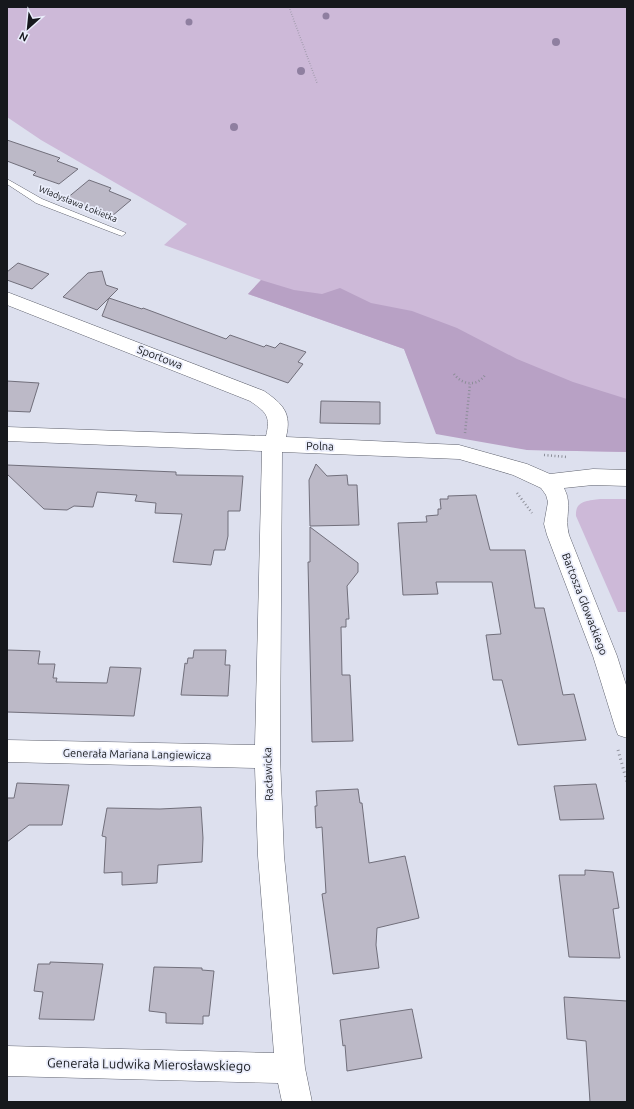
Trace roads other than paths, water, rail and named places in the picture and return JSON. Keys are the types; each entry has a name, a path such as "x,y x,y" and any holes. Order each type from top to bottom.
{"street":[{"name":"Sportowa","path":"7,298 257,396 275,409 278,416 277,433 273,445"},
{"name":"Polna","path":"7,434 438,450 459,452 499,463 548,482 593,477 627,478"},
{"name":"Racławicka","path":"273,445 271,455 267,757 272,856 290,1068 297,1102"},
{"name":"Bartosza Głowackiego","path":"548,482 556,493 559,502 555,524 558,535 605,656 627,727"},
{"name":"Generała Mariana Langiewicza","path":"7,751 267,757"},
{"name":"Generała Ludwika Mierosławskiego","path":"7,1061 290,1068"}],"lane":[{"name":"Władysława Łokietka","path":"7,181 39,201 122,233"}]}
